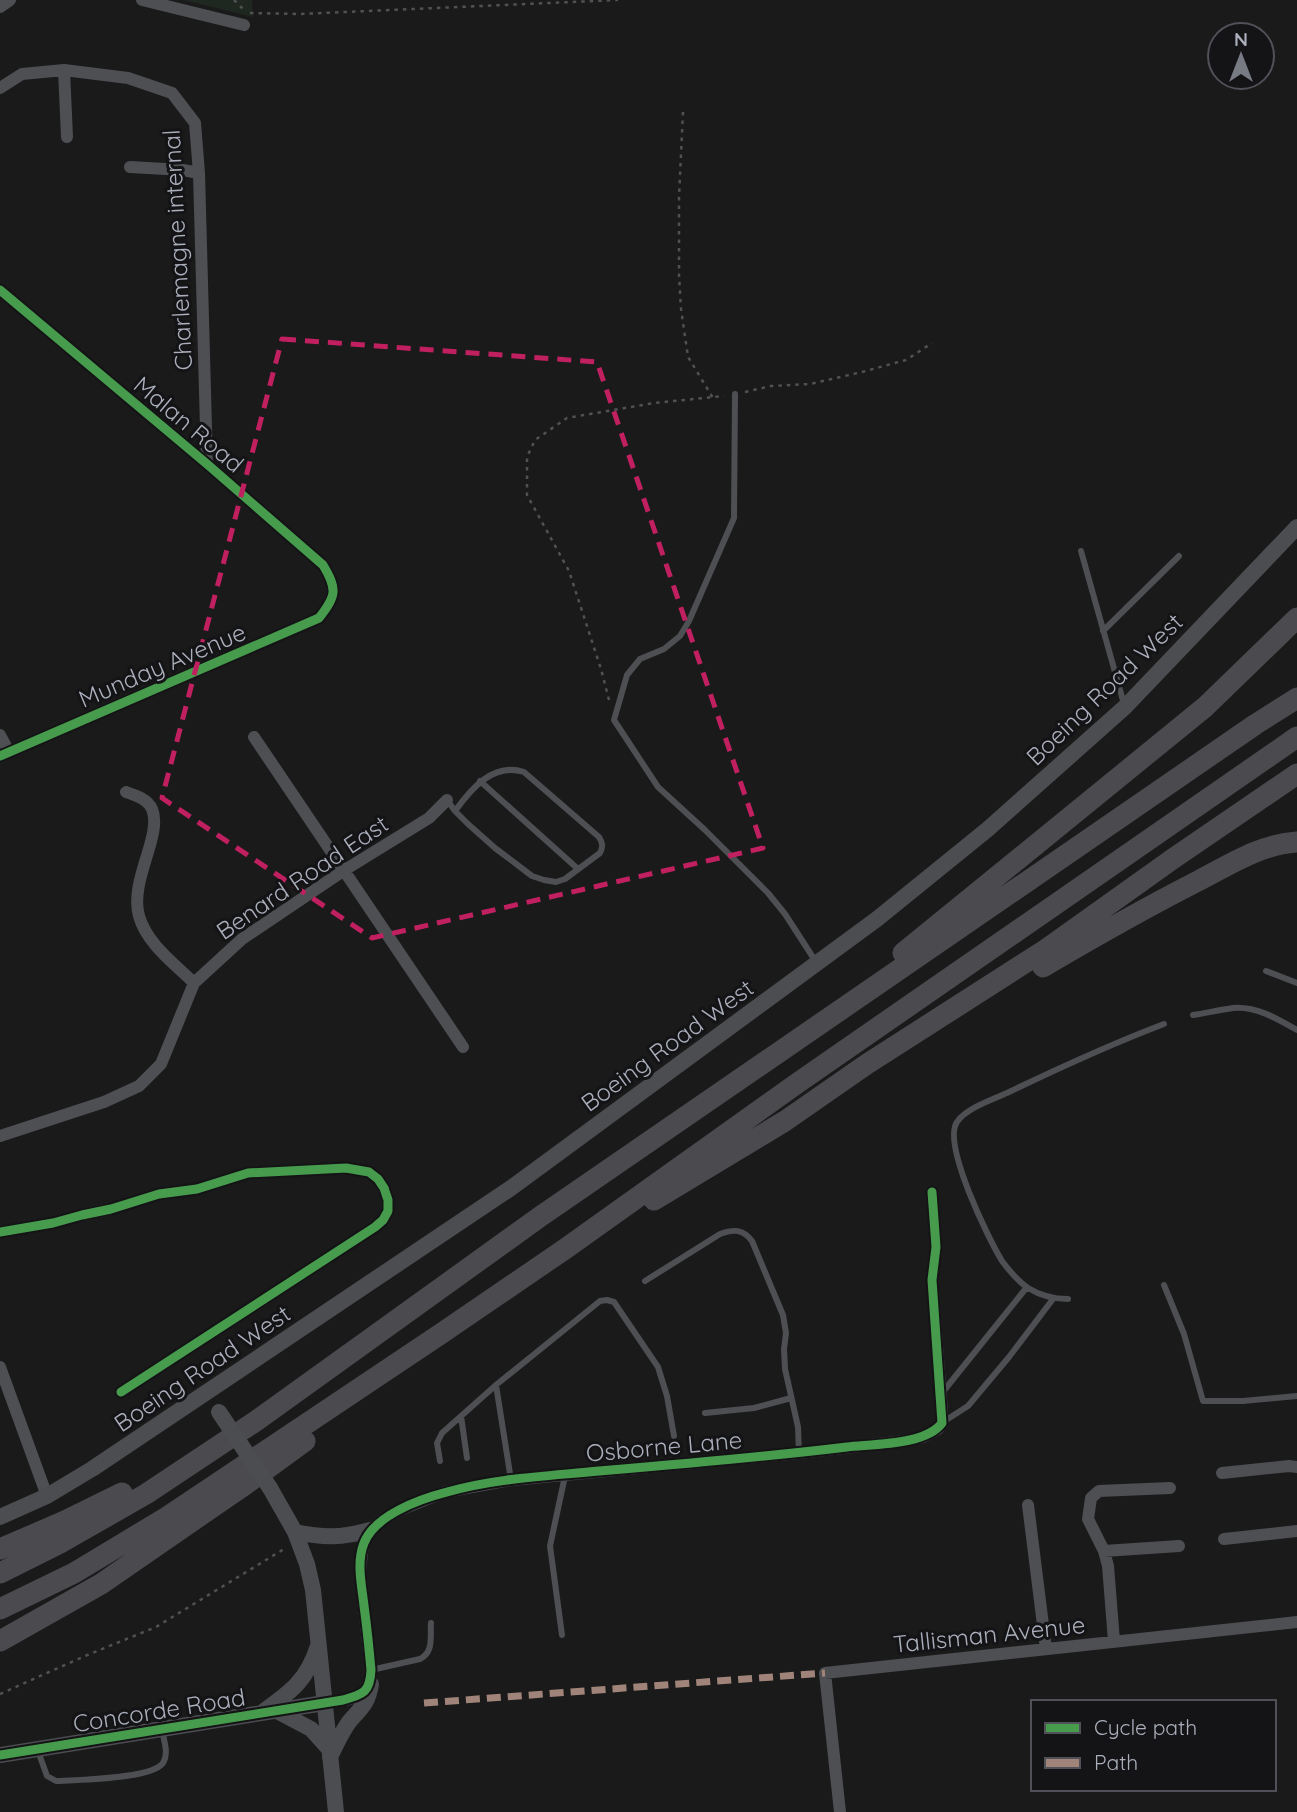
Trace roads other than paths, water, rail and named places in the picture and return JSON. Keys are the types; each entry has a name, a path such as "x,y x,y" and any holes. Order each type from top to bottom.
{"highway":[{"path":"782,1051 1205,707 1297,618"},
{"path":"0,1573 62,1542 146,1494 256,1421 530,1224 1297,698"},
{"path":"0,1609 74,1573 167,1517 442,1333 1297,737"},
{"path":"565,1249 706,1170 785,1121 867,1064 1045,950 1297,774"},
{"path":"867,1064 1131,916 1234,862 1267,848 1297,842"},
{"path":"0,1642 101,1584 246,1484 442,1333"},
{"path":"0,1549 108,1500 256,1421"}],"main road":[{"name":"Boeing Road West","path":"0,1517 47,1496 92,1469 511,1188 877,919 988,829 1125,707 1297,527"},
{"path":"206,1392 270,1488 297,1536 307,1564 313,1590 336,1812"},
{"path":"297,1536 336,1538 370,1531"},
{"path":"319,1642 312,1664 293,1689 269,1711 311,1729 330,1753"},
{"path":"330,1753 369,1697 371,1677"},
{"name":"Concorde Road","path":"0,1755 324,1703"}],"street":[{"path":"0,7 10,0"},
{"path":"142,0 245,19"},
{"path":"64,70 67,137"},
{"name":"Charlemagne internal","path":"0,88 22,74 64,70 128,78 172,93 195,122 199,173 207,464"},
{"path":"130,167 199,173"},
{"name":"Malan Road","path":"0,290 323,565 332,580 333,600"},
{"name":"Munday Avenue","path":"4,754 319,618 333,600"},
{"path":"0,735 4,754"},
{"path":"254,737 463,1046"},
{"path":"126,792 148,803 153,810 152,835 137,891 139,917 159,950 194,983"},
{"name":"Benard Road East","path":"0,1136 104,1102 139,1086 161,1064 194,983 242,939 343,871 429,818 447,800"},
{"path":"0,1232 53,1223 159,1194 197,1189 248,1173 346,1168 369,1172 378,1179 388,1200 388,1211 375,1227 121,1392"},
{"path":"932,1192 936,1247 932,1289 942,1423"},
{"path":"0,1367 5,1396 47,1496"},
{"name":"Osborne Lane","path":"370,1531 382,1520 400,1510 444,1492 511,1480 799,1453 923,1437 942,1423"},
{"path":"1222,1473 1297,1467"},
{"path":"1114,1641 1108,1566 1104,1551 1088,1519 1091,1498 1099,1491 1170,1488"},
{"path":"1028,1505 1045,1649"},
{"path":"324,1703 358,1696 364,1692 371,1677 360,1571 363,1544 370,1531"},
{"path":"1224,1539 1297,1531"},
{"path":"1104,1551 1179,1546"},
{"name":"Tallisman Avenue","path":"840,1812 825,1673 1297,1622"}],"lane":[{"path":"735,394 736,492 734,517 728,534 680,636 664,649 640,659 627,675 614,720 658,787 768,893 816,962"},
{"path":"1081,551 1125,707"},
{"path":"1103,631 1178,556"},
{"path":"447,800 455,811 495,848 532,876 544,880 556,881 565,878 600,853 603,846 599,837 524,772 515,769 508,769 480,781 455,811"},
{"path":"480,781 578,869"},
{"path":"1266,971 1297,984"},
{"path":"1193,1015 1235,1008 1257,1011 1297,1030"},
{"path":"1068,1299 1053,1300 1027,1287 1003,1263 960,1171 953,1128 966,1112 1060,1067 1164,1024"},
{"path":"645,1281 720,1234 739,1230 747,1233 783,1315 786,1334 785,1368 797,1427 799,1453"},
{"path":"1164,1285 1184,1334 1203,1401 1243,1401 1297,1396"},
{"path":"941,1395 1027,1287"},
{"path":"440,1461 439,1438 461,1416 600,1301 607,1300 614,1302 658,1367 667,1396 674,1436"},
{"path":"942,1423 968,1406 1053,1300"},
{"path":"496,1385 511,1480"},
{"path":"705,1413 754,1408 791,1398"},
{"path":"461,1416 467,1458"},
{"path":"562,1635 550,1546 565,1474"},
{"path":"371,1677 427,1655 430,1650 431,1623"},
{"path":"38,1749 47,1776 56,1781 133,1775 162,1766 166,1756 162,1728"}]}
